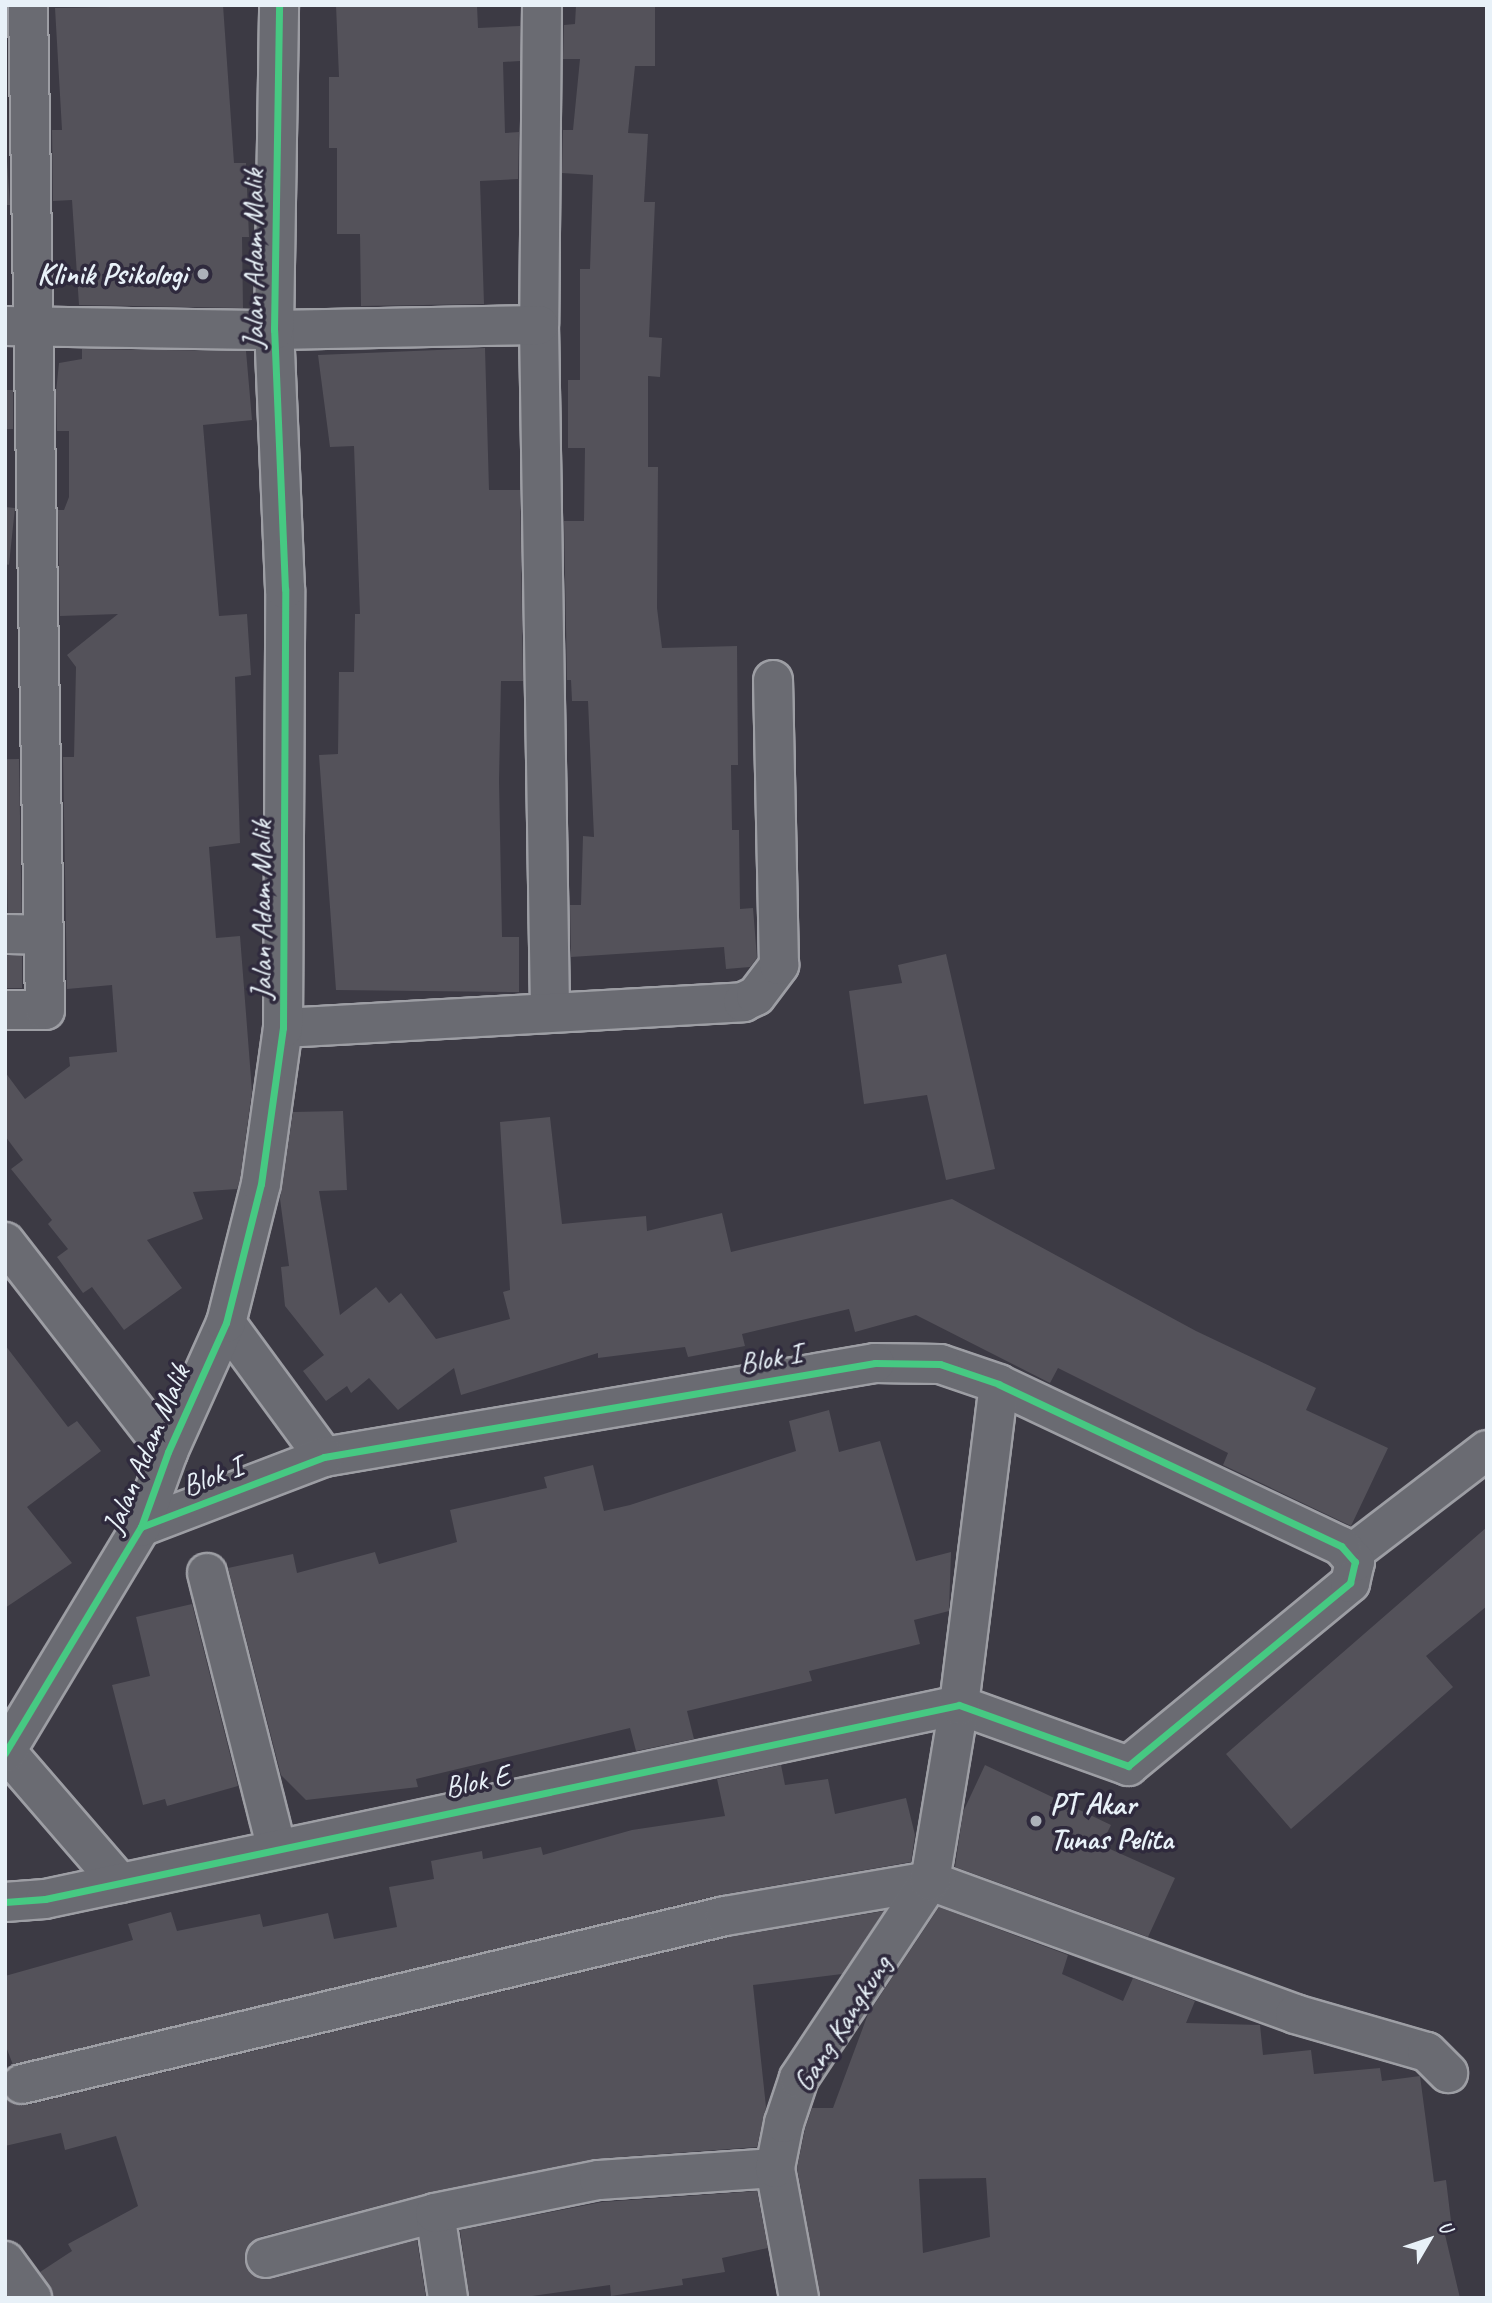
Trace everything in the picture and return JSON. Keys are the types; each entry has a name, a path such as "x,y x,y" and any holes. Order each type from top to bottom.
{"street":[{"path":"5,1010 45,1010 21,326 28,5"},
{"name":"Jalan Adam Malik","path":"6,1752 141,1527 168,1452 226,1324 261,1184 283,1028 285,589 274,330 279,5"},
{"path":"542,5 540,326 550,1009"},
{"path":"21,326 274,330 540,326"},
{"path":"283,1028 550,1009 743,1002 766,986 779,965 773,680"},
{"path":"5,934 44,935"},
{"path":"5,1242 168,1452"},
{"path":"226,1324 324,1457"},
{"name":"Blok I","path":"141,1527 324,1457 875,1363 940,1364 999,1384 1350,1569"},
{"path":"930,1881 959,1705 999,1384"},
{"path":"959,1705 1128,1766 1487,1450"},
{"path":"207,1573 276,1846"},
{"name":"Blok E","path":"5,1902 120,1883 276,1846 959,1705"},
{"path":"6,1752 120,1883"},
{"path":"22,2084 725,1916 930,1881 1295,2014 1427,2052 1448,2073"},
{"name":"Gang Kangkung","path":"799,2298 775,2168 799,2078 930,1881"},
{"path":"266,2258 435,2213 599,2180 775,2168"},
{"path":"435,2213 448,2298"},
{"path":"5,2261 32,2298"}],"building":[{"path":"223,5 234,163 246,163 249,237 242,237 243,308 79,305 72,200 53,201 52,130 62,130 55,8"},
{"path":"336,5 477,5 478,28 520,26 520,61 503,62 505,133 519,132 518,179 480,181 484,304 361,306 360,234 337,234 337,148 329,148 329,77 339,77"},
{"path":"576,5 655,5 655,66 635,66 628,133 648,134 644,202 655,202 649,337 662,338 660,377 648,376 648,467 658,467 657,608 662,648 737,646 738,765 731,765 732,830 739,830 740,909 753,908 757,958 750,967 726,969 724,947 571,957 570,905 581,905 583,836 594,837 588,701 572,701 571,680 567,680 564,521 584,521 585,448 568,448 568,380 580,380 580,269 590,269 593,175 562,173 563,130 573,130 580,59 563,59 564,25 575,24"},
{"path":"5,132 10,205 5,205"},
{"path":"485,348 489,490 520,490 523,681 501,681 499,781 502,937 519,937 519,992 336,990 319,755 338,754 339,672 354,672 355,614 360,614 354,446 330,447 318,355"},
{"path":"82,349 246,351 252,420 203,425 219,616 247,614 251,675 235,677 240,843 209,847 216,938 240,936 252,1091 240,1180 237,1189 193,1192 203,1219 147,1240 182,1288 124,1330 92,1287 83,1293 57,1257 68,1249 48,1224 52,1220 11,1169 23,1160 5,1136 5,1072 25,1099 70,1066 69,1057 117,1052 112,985 67,989 63,757 74,757 76,667 67,655 118,614 60,616 58,510 64,510 69,497 69,431 57,431 56,392 59,363 82,359"},
{"path":"5,390 13,390 13,429 5,429"},
{"path":"5,507 15,508 9,565 5,564"},
{"path":"5,759 19,759 22,913 8,913"},
{"path":"946,954 995,1169 946,1180 927,1095 864,1104 849,991 902,983 898,965"},
{"path":"5,956 22,956 22,988 5,988"},
{"path":"343,1111 347,1190 319,1191 340,1315 376,1287 389,1303 401,1293 436,1339 510,1319 503,1292 510,1290 500,1122 550,1117 562,1224 646,1216 647,1231 722,1213 731,1252 952,1199 1196,1331 1316,1388 1306,1410 1388,1448 1351,1526 1223,1465 1228,1453 1058,1368 1050,1383 916,1315 855,1332 849,1309 742,1334 745,1346 688,1357 685,1347 598,1358 598,1353 461,1395 454,1368 398,1410 369,1378 351,1393 347,1386 326,1401 303,1371 324,1355 285,1306 281,1267 289,1266 280,1199 293,1112"},
{"path":"5,1345 68,1427 77,1421 101,1451 27,1507 72,1563 5,1608"},
{"path":"829,1410 839,1452 880,1441 916,1561 951,1552 949,1611 914,1620 920,1644 809,1671 812,1681 687,1711 694,1739 636,1751 630,1728 416,1779 418,1787 306,1800 281,1775 228,1568 293,1554 297,1573 375,1552 379,1564 457,1542 450,1510 547,1488 544,1477 593,1465 604,1511 630,1505 796,1451 789,1421"},
{"path":"1487,1527 1487,1606 1426,1656 1453,1687 1291,1829 1226,1754"},
{"path":"192,1604 238,1786 167,1806 165,1799 143,1805 112,1685 150,1676 136,1617"},
{"path":"781,1765 785,1785 828,1779 835,1814 906,1798 915,1835 911,1862 720,1895 13,2065 5,2044 5,1976 133,1940 128,1924 171,1912 177,1931 260,1914 263,1927 328,1913 334,1939 397,1927 389,1887 434,1879 431,1861 482,1851 483,1859 541,1847 543,1855 632,1830 725,1816 717,1779"},
{"path":"985,1765 1111,1825 1101,1845 1175,1878 1148,1937 955,1867 963,1812"},
{"path":"939,1907 1068,1955 1062,1974 1123,2001 1133,1978 1195,2001 1186,2023 1260,2025 1263,2055 1311,2050 1314,2074 1380,2068 1382,2081 1420,2076 1434,2182 1446,2180 1451,2221 1442,2222 1460,2298 820,2298 797,2168 812,2108 833,2108 868,2014","holes":["986,2178 990,2237 923,2253 919,2179"]},
{"path":"884,1911 842,1974 753,1985 766,2107 757,2147 595,2159 431,2192 260,2237 245,2253 250,2273 271,2279 417,2240 426,2298 54,2298 40,2272 72,2251 68,2244 138,2206 116,2136 65,2150 61,2133 5,2146 5,2098 27,2105 729,1937"},
{"path":"757,2191 768,2248 722,2258 725,2272 682,2279 683,2285 611,2296 610,2285 518,2298 469,2298 460,2230 602,2202"}],"cycle path":[{"path":"5,1753 141,1527 168,1452 226,1323 261,1184 283,1028 285,589 274,330 279,5"},
{"path":"5,1902 45,1899 959,1705 1128,1766 1350,1583 1355,1562 1341,1546 999,1384 940,1364 875,1363 324,1457 141,1527"}],"place":[{"name":"Klinik Psikologi","path":"203,274"},
{"name":"PT Akar Tunas Pelita","path":"1036,1821"}]}
